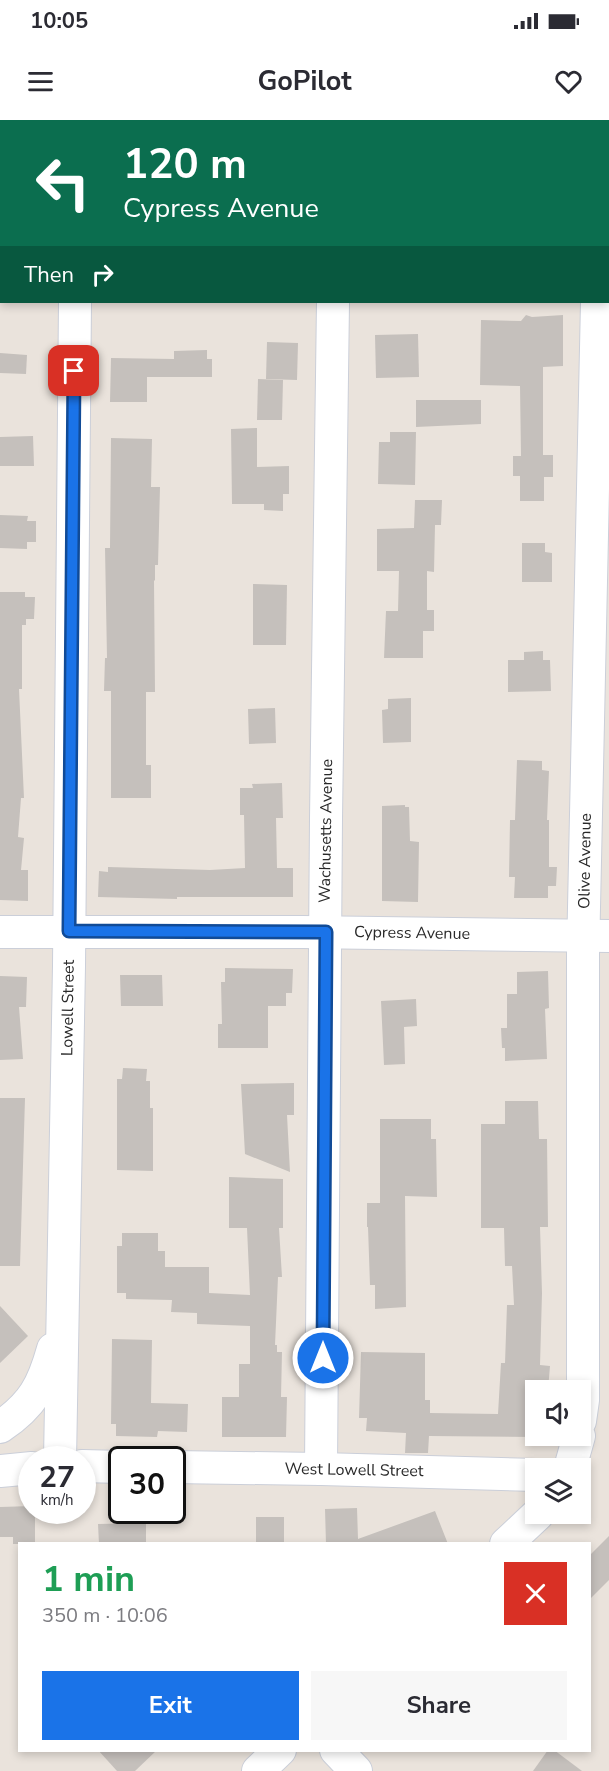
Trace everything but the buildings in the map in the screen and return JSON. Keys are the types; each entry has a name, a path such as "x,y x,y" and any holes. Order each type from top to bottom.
{"street":[{"name":"Lowell Street","path":"60,1446 69,931 75,303"},
{"name":"Wachusetts Avenue","path":"321,1469 333,303"},
{"name":"Olive Avenue","path":"584,1380 596,936 597,303"},
{"name":"Cypress Avenue","path":"0,932 326,932 596,936"},
{"name":"Lowell Street","path":"0,1427 32,1401 45,1377 62,1319"},
{"name":"West Lowell Street","path":"186,1467 525,1475"},
{"path":"0,1471 18,1469"},
{"path":"508,1542 527,1524"},
{"path":"258,1771 278,1752"},
{"path":"338,1752 356,1771"}],"route":[{"path":"74,371 69,931 326,932 323,1358"}]}
